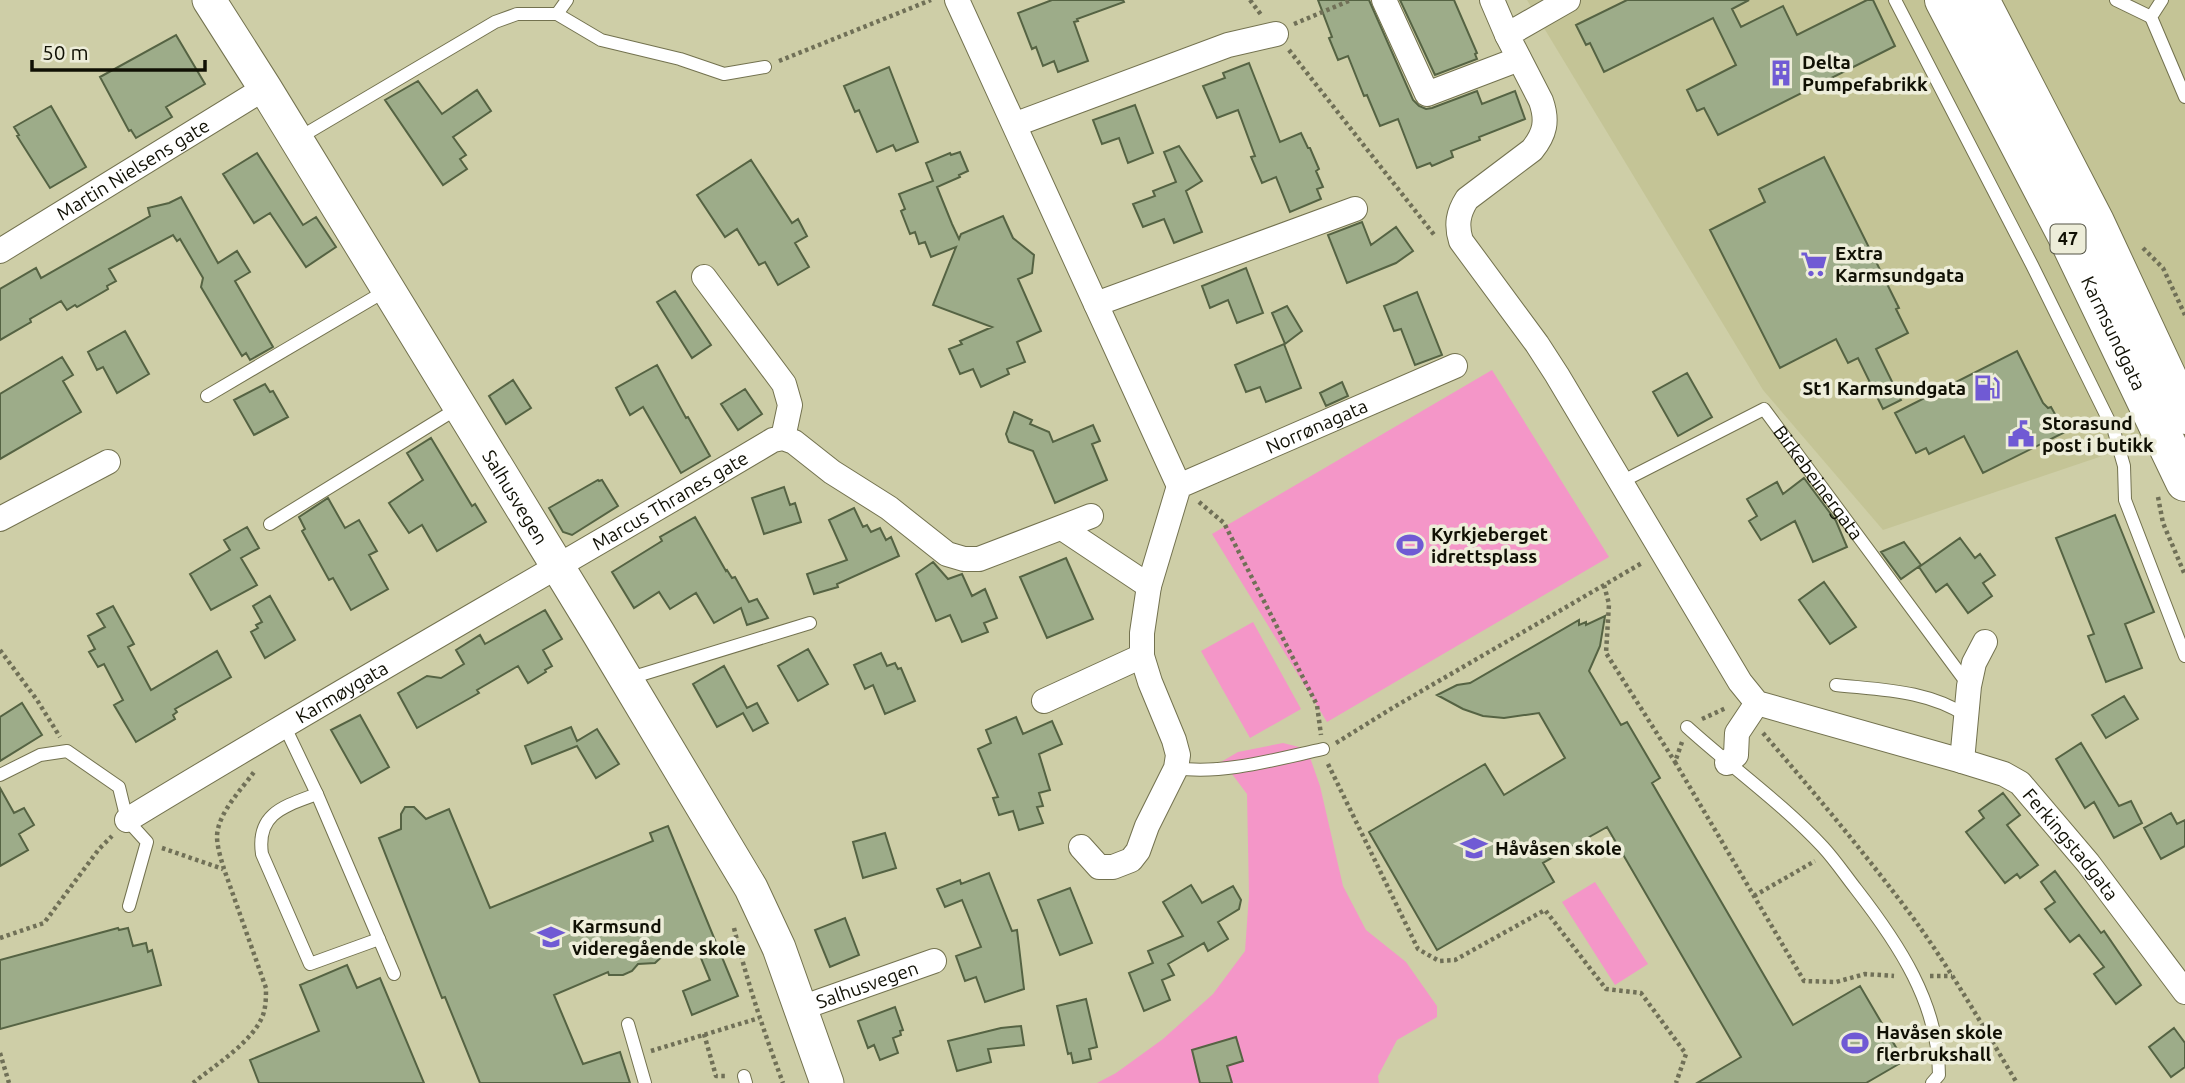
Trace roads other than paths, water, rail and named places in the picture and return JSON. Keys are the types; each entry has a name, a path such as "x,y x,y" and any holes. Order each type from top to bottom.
{"main road":[{"name":"Salhusvegen","path":"209,0 751,888 779,948 827,1083"},
{"name":"Karmsundgata","path":"1944,0 2067,236 2170,484"},
{"name":"Karmsundgata","path":"1980,0 2106,244 2185,415"}],"street":[{"path":"957,0 1179,485 1149,586 1142,633 1142,656 1178,755 1175,768 1146,826 1138,851 1131,860 1113,867 1100,867 1080,847"},
{"path":"1384,0 1427,94 1519,59"},
{"path":"1492,0 1541,101 1545,124 1539,141 1525,155 1467,199 1460,209 1458,232 1468,252 1537,344 1740,682 1753,709"},
{"path":"1507,35 1568,0"},
{"path":"1016,124 1228,45 1276,34"},
{"name":"Martin Nielsens gate","path":"0,251 265,88"},
{"path":"1096,304 1355,209"},
{"path":"704,277 784,384 790,405 783,438 794,442 832,472 889,508 947,554 964,559 979,559 1091,516"},
{"name":"Norrønagata","path":"1179,485 1455,366"},
{"name":"Marcus Thranes gate","path":"558,568 772,440 783,438"},
{"path":"0,519 108,462"},
{"path":"1062,528 1149,586"},
{"name":"Karmøygata","path":"127,820 274,731 558,568"},
{"path":"1753,709 1962,761 1969,686 1974,663 1985,642"},
{"path":"1044,701 1142,656"},
{"path":"1727,763 1736,755 1737,733 1753,709"},
{"name":"Ferkingstadgata","path":"1962,761 2004,774 2020,783 2088,863 2185,992"},
{"name":"Salhusvegen","path":"801,1008 934,961"}],"lane":[{"path":"557,14 567,0"},
{"path":"1895,0 2114,431 2124,466 2125,500 2185,656"},
{"path":"2116,0 2151,17 2185,97"},
{"path":"2151,17 2162,0"},
{"path":"296,140 495,23 517,14 557,14 601,40 680,58 724,74 765,67"},
{"path":"207,396 387,289"},
{"path":"271,524 459,407"},
{"name":"Birkebeinergata","path":"1621,482 1764,409 1969,686"},
{"path":"626,680 810,624"},
{"path":"1836,685 1913,693 1943,703 1968,716"},
{"path":"1687,727 1799,824 1828,854 1876,915 1914,978 1927,1007 1939,1056 1939,1075 1931,1083"},
{"path":"274,731 317,794 394,974"},
{"path":"1175,768 1196,771 1230,768 1322,749"},
{"path":"0,775 40,755 66,751 119,787 127,820 147,842 129,906"},
{"path":"317,794 282,807 269,818 262,830 260,842 267,866 310,964 379,939"},
{"path":"628,1024 645,1083"}],"place":[{"name":"Delta Pumpefabrikk","path":"1781,73"},
{"name":"Extra Karmsundgata","path":"1814,264"},
{"name":"St1 Karmsundgata","path":"1987,388"},
{"name":"Storasund post i butikk","path":"2021,434"},
{"name":"Kyrkjeberget idrettsplass","path":"1410,545"},
{"name":"Håvåsen skole","path":"1474,848"},
{"name":"Karmsund videregående skole","path":"551,937"},
{"name":"Havåsen skole flerbrukshall","path":"1855,1043"}]}
